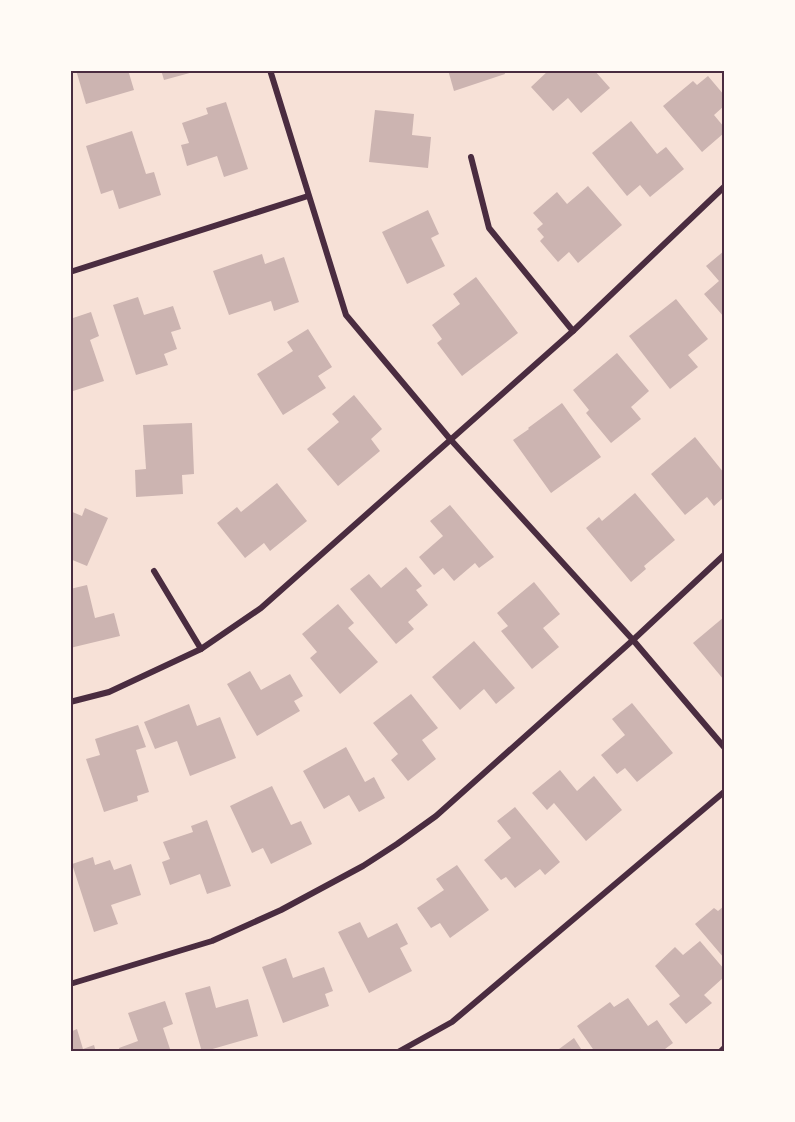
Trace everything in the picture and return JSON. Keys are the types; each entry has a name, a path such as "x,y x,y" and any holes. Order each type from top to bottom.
{"street":[{"path":"270,70 346,315 450,439 633,640 724,747"},
{"path":"471,157 489,228 573,331"},
{"path":"70,702 109,692 201,649 261,608 573,331 724,187"},
{"path":"70,272 309,196"},
{"path":"70,984 212,941 281,910 363,866 397,844 436,816 633,640 724,555"},
{"path":"154,571 201,649"},
{"path":"398,1052 452,1022 724,792"},
{"path":"720,1052 724,1048"}],"building":[{"path":"76,70 128,70 134,90 86,104"},
{"path":"161,70 196,70 197,71 164,80"},
{"path":"448,70 504,70 505,74 454,91"},
{"path":"549,70 594,70 610,88 581,113 568,98 553,111 531,87"},
{"path":"708,76 724,95 724,106 714,115 724,127 724,133 702,152 663,106 693,81 697,85"},
{"path":"226,102 248,169 224,177 217,156 187,166 181,145 189,143 182,123 208,114 206,108"},
{"path":"375,110 414,114 412,135 431,137 428,168 369,162"},
{"path":"631,121 657,154 666,147 684,169 650,197 640,185 627,196 592,153"},
{"path":"132,131 146,174 154,172 161,195 119,209 113,190 101,194 86,146"},
{"path":"588,186 622,225 578,263 569,252 558,262 540,241 544,237 537,229 543,224 533,213 557,192 567,204"},
{"path":"428,210 439,234 431,238 445,266 407,284 382,232"},
{"path":"724,251 724,317 704,294 719,281 706,266"},
{"path":"262,254 265,264 284,257 299,302 274,311 271,301 229,315 213,271"},
{"path":"476,277 518,333 462,376 437,343 442,339 432,325 460,304 453,294"},
{"path":"138,297 144,315 173,306 181,329 171,332 177,349 164,354 168,365 136,375 113,305"},
{"path":"676,299 708,339 688,355 698,367 670,389 629,336"},
{"path":"91,312 99,336 90,340 104,381 70,392 70,319"},
{"path":"308,329 332,367 318,376 326,388 283,415 257,374 293,351 287,342"},
{"path":"617,353 649,391 631,407 641,419 611,443 586,413 589,410 573,390"},
{"path":"354,395 382,429 371,439 380,451 338,486 307,449 339,422 332,414"},
{"path":"562,403 601,457 551,493 513,440"},
{"path":"192,423 194,474 182,475 183,494 136,497 135,470 146,469 143,425"},
{"path":"695,437 724,473 724,497 714,506 707,497 685,515 651,474"},
{"path":"277,483 307,521 270,551 264,543 245,558 217,523 237,507 241,512"},
{"path":"635,493 675,540 644,566 646,569 631,582 586,528 599,517 602,521"},
{"path":"450,505 494,557 479,568 475,563 454,581 443,568 434,575 419,557 443,536 430,521"},
{"path":"85,508 108,518 87,566 70,559 70,511 82,516"},
{"path":"406,567 422,586 416,590 428,605 408,622 414,629 396,644 350,589 369,574 381,588"},
{"path":"534,582 560,614 543,628 559,647 532,669 501,631 508,626 497,613"},
{"path":"87,585 95,618 114,613 120,636 70,648 70,589"},
{"path":"338,604 354,623 348,628 378,662 340,694 310,658 317,652 302,634"},
{"path":"724,617 724,680 693,643"},
{"path":"474,641 515,688 496,704 484,689 460,710 432,677"},
{"path":"250,671 261,690 290,674 303,696 294,701 300,711 257,736 227,684"},
{"path":"411,694 438,728 422,740 436,759 408,781 391,760 398,754 373,723"},
{"path":"632,703 673,753 637,782 625,768 617,774 601,755 625,735 612,719"},
{"path":"189,704 197,726 220,717 236,758 190,776 177,741 155,749 144,722"},
{"path":"138,725 146,747 136,750 149,792 137,796 138,801 104,812 86,759 100,755 95,739"},
{"path":"346,747 365,782 374,777 385,798 359,812 349,795 324,809 303,771"},
{"path":"560,770 577,791 594,776 622,810 586,841 554,803 547,810 532,793"},
{"path":"272,786 291,825 301,821 312,844 271,864 263,848 252,853 230,806"},
{"path":"515,807 560,862 545,875 540,869 515,888 506,877 501,880 484,860 511,838 497,821"},
{"path":"207,820 231,886 207,894 200,874 170,885 162,862 170,859 163,842 193,832 191,826"},
{"path":"93,857 95,865 110,860 114,870 131,864 141,895 111,905 118,924 94,932 72,864"},
{"path":"457,865 489,910 450,938 440,923 431,928 417,908 444,890 436,879"},
{"path":"724,906 724,958 695,924 714,908 718,911"},
{"path":"360,922 368,938 397,923 408,944 400,948 412,971 369,993 338,932"},
{"path":"700,941 724,969 724,977 704,995 712,1003 686,1024 669,1004 680,996 655,966 675,947 683,955"},
{"path":"286,958 293,978 324,967 333,991 325,994 329,1006 283,1023 262,967"},
{"path":"210,986 216,1008 248,999 258,1036 202,1052 185,993"},
{"path":"628,998 648,1026 657,1020 673,1043 661,1052 595,1052 577,1026 610,1002 614,1007"},
{"path":"165,1001 173,1024 163,1028 171,1052 120,1052 119,1048 138,1041 128,1013"},
{"path":"77,1029 83,1049 94,1045 96,1052 70,1052 70,1032"},
{"path":"574,1038 583,1052 555,1052"}]}
